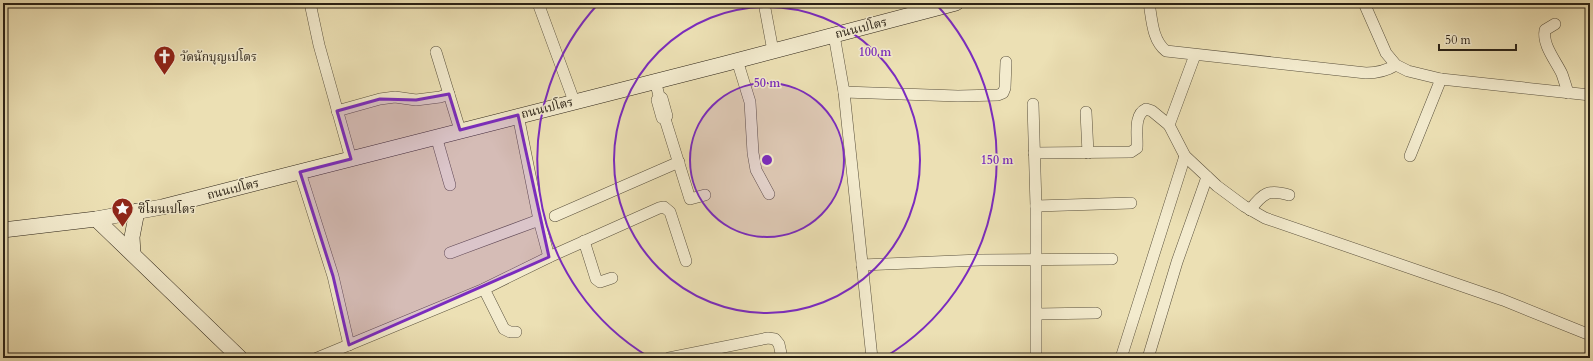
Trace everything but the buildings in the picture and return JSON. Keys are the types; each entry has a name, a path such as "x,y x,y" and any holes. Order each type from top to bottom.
{"street":[{"path":"310,3 319,45 350,159"},
{"path":"538,3 574,101"},
{"path":"764,3 773,51"},
{"name":"ถนนเปโตร","path":"3,230 96,219 162,207 956,3"},
{"path":"1150,3 1156,40 1166,51 1366,73 1377,73 1396,65"},
{"path":"1364,3 1386,54 1396,65 1408,70 1441,78 1590,95"},
{"path":"1555,24 1545,30 1544,36 1568,93"},
{"path":"834,35 844,92 872,358"},
{"path":"436,52 460,130"},
{"path":"1169,125 1195,55"},
{"path":"737,60 750,102 753,153 756,170 769,194"},
{"path":"844,92 958,96 998,95 1003,93 1005,88 1006,62"},
{"path":"1410,156 1441,78"},
{"path":"655,80 659,96 662,98 667,116 665,119 690,199 705,195"},
{"path":"337,111 380,99 395,97 416,100 440,97 448,94"},
{"path":"1033,104 1036,206 1036,358"},
{"path":"1034,153 1131,152 1137,148 1138,120 1142,111 1146,109 1152,111 1169,125 1185,156 1207,177 1250,210 1264,218 1503,300 1590,335"},
{"path":"1086,112 1088,153"},
{"path":"518,115 539,220 549,257"},
{"path":"436,136 450,185"},
{"path":"1122,358 1185,156"},
{"path":"555,216 678,162"},
{"path":"300,172 333,276 349,345"},
{"path":"1148,358 1177,262 1207,177"},
{"path":"1250,210 1260,197 1265,194 1278,192 1289,195"},
{"path":"1036,206 1132,203"},
{"path":"317,358 484,289 549,257 664,207 670,212 686,261"},
{"path":"133,254 132,236 138,211"},
{"path":"96,219 240,358"},
{"path":"450,253 539,220"},
{"path":"584,242 596,279 600,282 612,278"},
{"path":"862,265 980,260 1112,259"},
{"path":"484,289 504,329 510,332 516,332"},
{"path":"1037,314 1096,313"},
{"path":"669,358 768,338 775,340 779,344 782,358"}],"highlighted area":[{"path":"449,94 460,130 518,115 549,257 349,345 333,276 300,172 351,159 337,111 380,99 416,100"}],"place":[{"name":"วัดนักบุญเปโตร","path":"164,76"},
{"name":"ซีโมนเปโตร","path":"122,228"}]}
